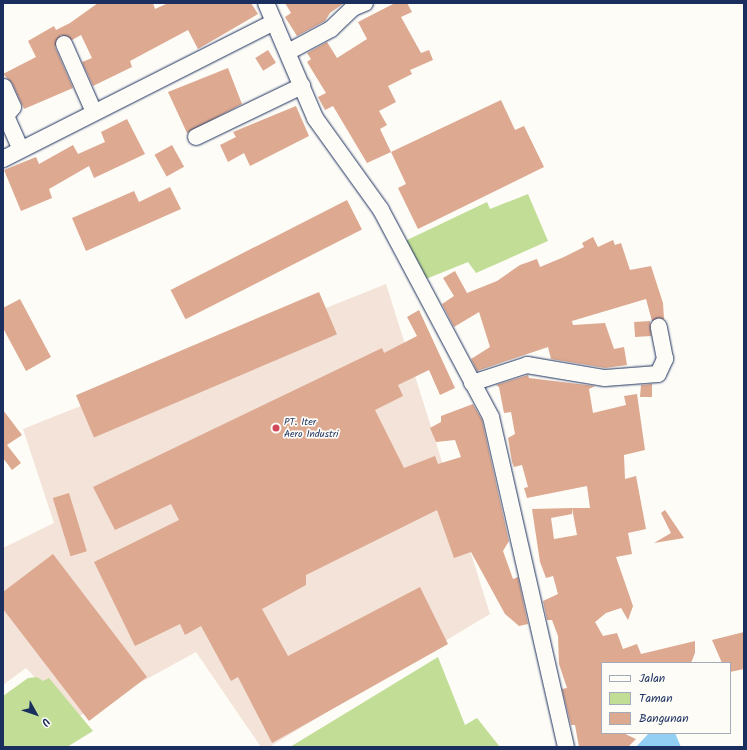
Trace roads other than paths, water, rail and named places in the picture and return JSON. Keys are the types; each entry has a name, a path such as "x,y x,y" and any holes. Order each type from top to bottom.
{"street":[{"path":"266,3 315,118 381,210 491,417 500,447 538,633 566,747"},
{"path":"288,52 331,29 353,8 365,3"},
{"path":"3,159 274,22"},
{"path":"64,44 94,112"},
{"path":"196,137 302,86"},
{"path":"4,87 12,107 6,116 21,150"},
{"path":"472,383 527,365 605,378 658,374 665,359 659,327"}],"water":[{"path":"648,734 675,734 681,747 636,747"}],"place":[{"name":"PT. Iter Aero Industri","path":"276,428"}]}
